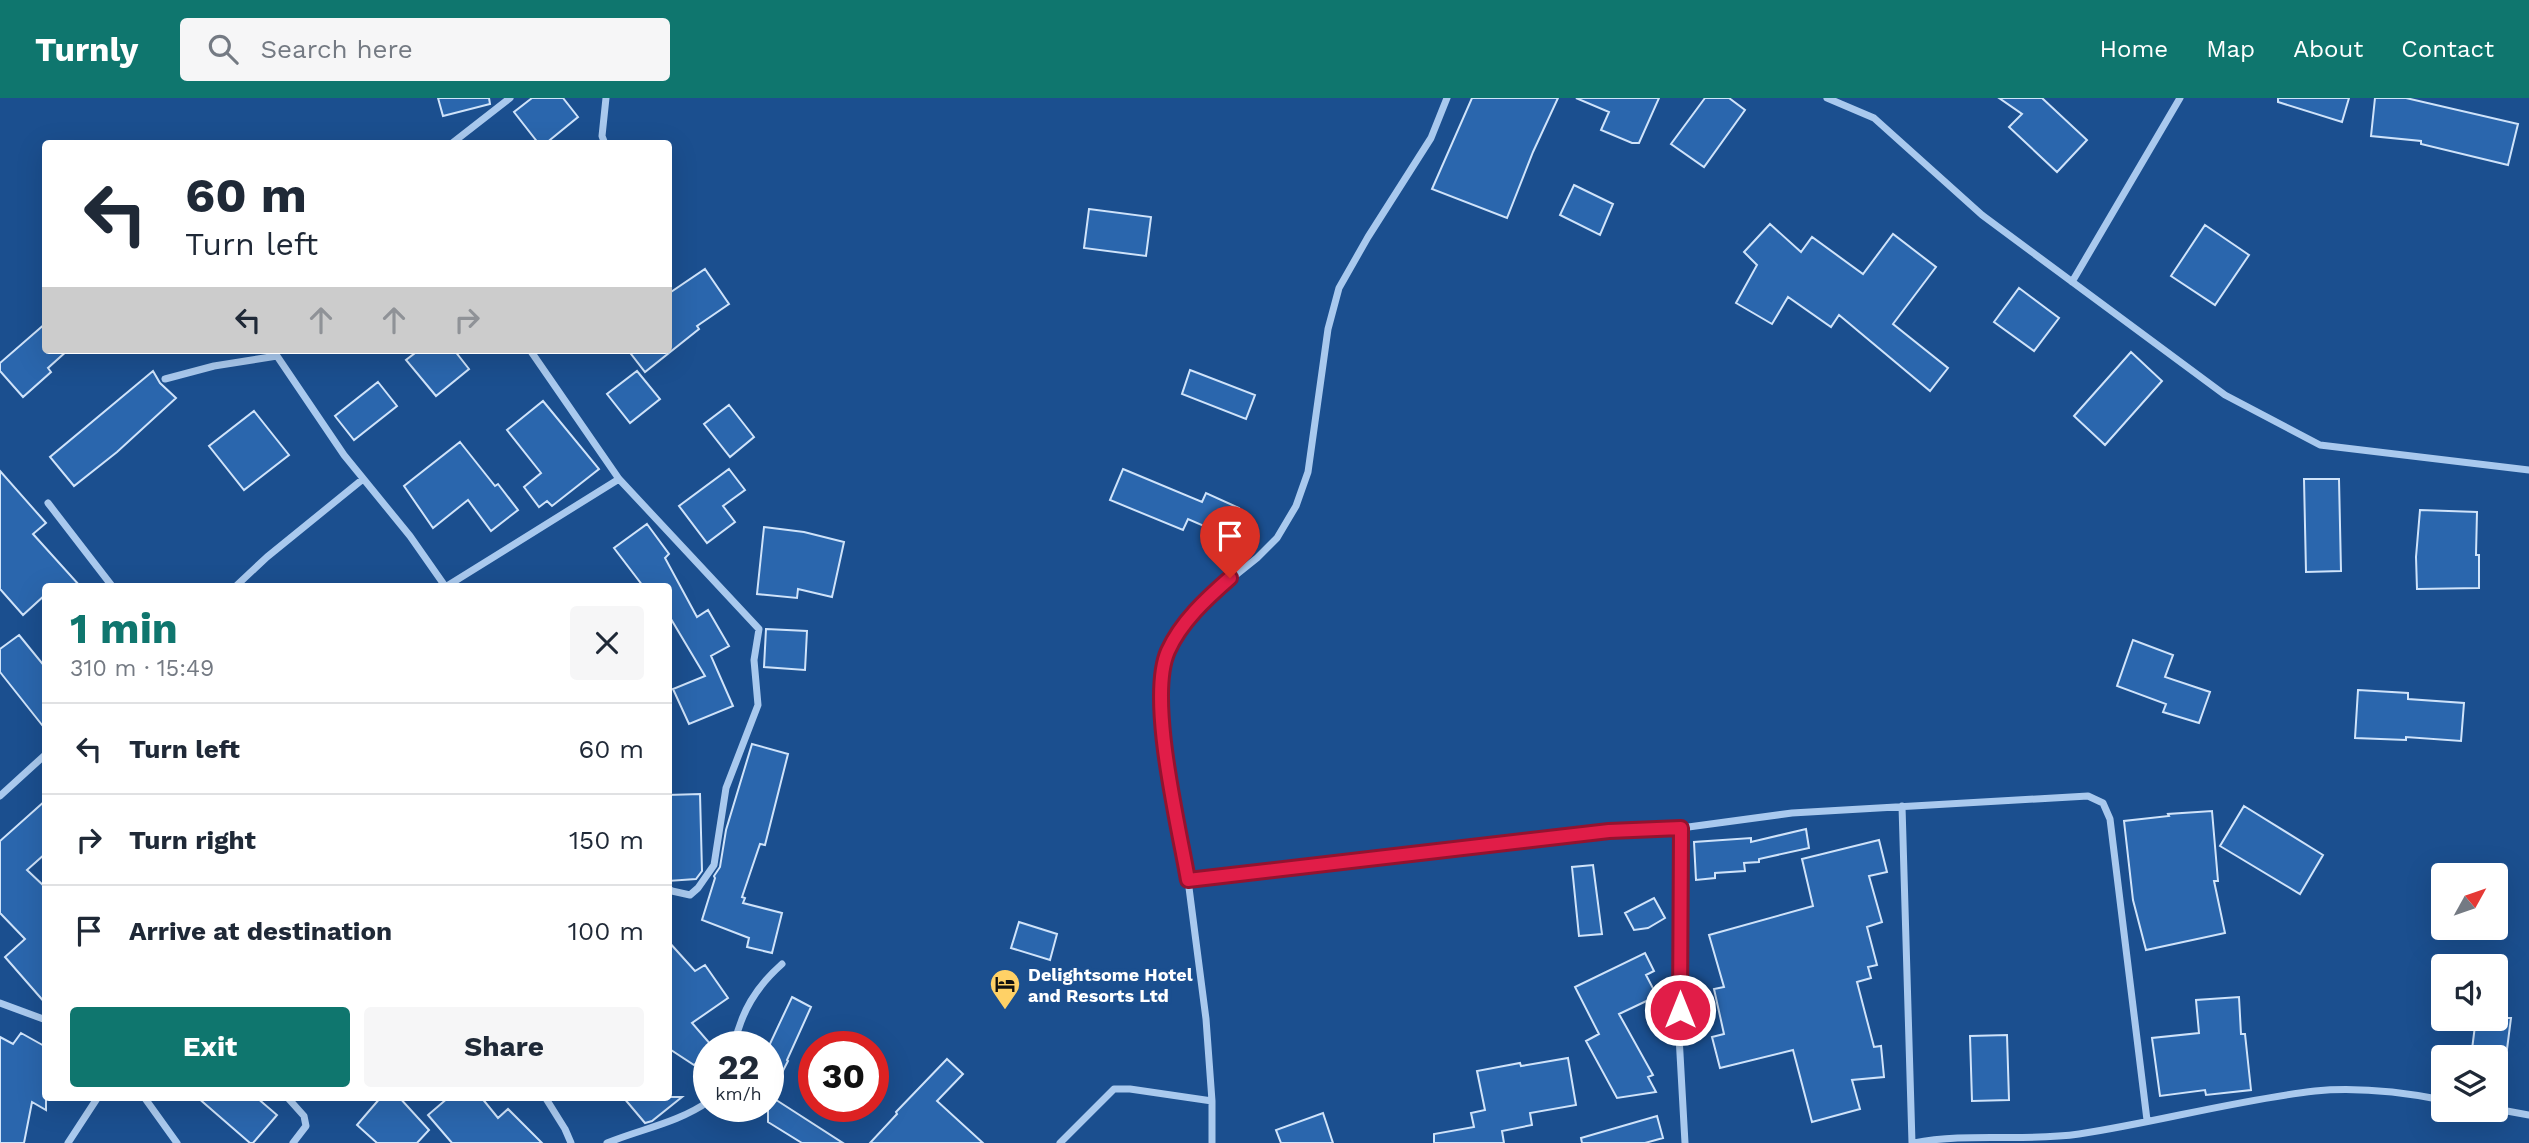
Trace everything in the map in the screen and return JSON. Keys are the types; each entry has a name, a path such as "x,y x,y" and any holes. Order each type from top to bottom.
{"street":[{"path":"456,140 510,98"},
{"path":"604,140 606,98"},
{"path":"1212,1143 1206,1019 1188,880 1166,763 1161,681 1167,653 1202,602 1277,538 1296,506 1308,472 1328,329 1339,288 1431,138 1447,98"},
{"path":"1827,98 1874,118 1982,215 2225,395 2320,444 2529,470"},
{"path":"2072,282 2180,98"},
{"path":"165,379 271,354"},
{"path":"277,354 344,455 410,536 444,583"},
{"path":"533,354 619,479 759,629 754,660 758,705 726,788 714,865 690,895 672,891"},
{"path":"239,583 363,479"},
{"path":"451,583 619,479"},
{"path":"48,503 110,583"},
{"path":"0,796 42,758"},
{"path":"1188,880 1609,831 1681,828 1792,813 2088,796 2103,803 2110,819 2147,1120"},
{"path":"1902,806 1913,1143 2078,1134 2317,1091 2363,1091 2431,1098"},
{"path":"1681,828 1679,1035 1685,1143"},
{"path":"737,1031 748,1004 764,980 782,964"},
{"path":"0,1003 42,1019"},
{"path":"1060,1143 1114,1089 1212,1101"},
{"path":"68,1143 95,1101"},
{"path":"147,1101 177,1143"},
{"path":"291,1101 304,1116 306,1126 293,1143"},
{"path":"548,1101 571,1143"},
{"path":"607,1143 654,1128 693,1111"},
{"path":"2508,1111 2529,1115"}],"building":[{"path":"438,98 489,98 490,104 443,116"},
{"path":"532,98 563,98 578,117 550,140 536,140 514,112"},
{"path":"1472,98 1558,98 1507,218 1432,189"},
{"path":"1576,98 1659,98 1639,143 1632,143 1601,130 1609,112"},
{"path":"1705,98 1729,98 1745,110 1704,167 1671,144"},
{"path":"1999,98 2042,98 2087,140 2057,172 2009,127 2022,114"},
{"path":"2278,98 2349,98 2342,122 2278,102"},
{"path":"2375,98 2406,98 2518,124 2508,165 2421,144 2421,141 2371,136"},
{"path":"1574,185 1613,204 1600,235 1560,215"},
{"path":"1089,209 1151,217 1146,256 1084,248"},
{"path":"1770,224 1801,252 1812,237 1863,274 1893,234 1936,267 1893,324 1948,368 1930,391 1839,315 1831,327 1788,297 1772,324 1736,303 1757,265 1744,252"},
{"path":"2205,225 2249,255 2215,305 2171,276"},
{"path":"705,269 729,304 697,326 699,329 672,350 672,291"},
{"path":"2019,288 2059,318 2034,351 1994,322"},
{"path":"42,326 42,354 64,354 48,368 51,372 23,397 0,371 0,363"},
{"path":"2131,352 2162,381 2105,445 2074,416"},
{"path":"414,354 457,354 469,369 436,396 406,360"},
{"path":"631,354 668,354 645,372"},
{"path":"1190,370 1255,395 1246,419 1182,394"},
{"path":"153,371 160,383 176,398 117,452 74,486 50,457"},
{"path":"637,371 660,399 630,423 607,394"},
{"path":"378,382 397,406 354,440 335,416"},
{"path":"543,401 599,469 552,506 547,501 539,507 524,487 541,473 507,430"},
{"path":"729,405 754,437 730,457 704,424"},
{"path":"254,411 289,455 244,490 209,446"},
{"path":"460,442 518,510 491,531 468,500 433,528 404,486"},
{"path":"729,469 745,490 723,506 735,522 707,543 679,506"},
{"path":"1123,469 1202,502 1206,493 1239,508 1227,536 1188,519 1183,530 1110,500"},
{"path":"0,471 46,523 33,534 77,583 42,583 42,598 23,615 0,589"},
{"path":"2304,479 2339,479 2341,571 2306,572"},
{"path":"2420,510 2477,512 2476,555 2479,555 2479,588 2417,589 2416,557"},
{"path":"647,524 669,554 665,558 697,617 708,610 729,646 711,656 733,706 689,724 673,689 705,676 672,621 672,583 641,583 614,548"},
{"path":"764,527 804,532 844,542 832,597 798,589 797,598 757,594"},
{"path":"766,629 807,631 805,670 764,667"},
{"path":"19,635 42,663 42,725 0,672 0,649"},
{"path":"2133,640 2173,655 2165,677 2210,692 2199,723 2163,712 2166,704 2117,686"},
{"path":"2358,690 2408,693 2408,699 2464,703 2461,741 2406,737 2406,740 2355,738"},
{"path":"752,744 788,754 765,845 760,844 742,897 745,898 743,903 782,913 772,953 747,947 749,938 702,920 714,876 720,867 726,830"},
{"path":"700,794 702,871 696,879 672,881 672,795"},
{"path":"42,804 42,857 27,870 42,884 42,999 5,957 25,939 0,913 0,841"},
{"path":"2244,806 2323,855 2300,894 2220,846"},
{"path":"2212,811 2218,881 2214,881 2225,933 2146,950 2133,900 2124,821"},
{"path":"1806,829 1809,848 1759,859 1759,862 1744,863 1745,871 1715,873 1715,878 1696,880 1694,842 1751,838 1751,842"},
{"path":"1879,840 1887,872 1869,876 1882,922 1867,927 1877,965 1868,967 1871,978 1857,982 1874,1047 1881,1046 1884,1077 1852,1080 1860,1109 1812,1122 1793,1050 1720,1068 1712,1037 1724,1034 1714,989 1724,987 1709,935 1813,906 1802,859"},
{"path":"1593,865 1602,934 1579,936 1572,867"},
{"path":"1654,898 1665,918 1648,928 1634,930 1625,913"},
{"path":"1019,922 1057,934 1050,960 1011,948"},
{"path":"672,945 695,971 705,965 728,998 692,1023 699,1031 693,1031 693,1064 672,1051"},
{"path":"1645,953 1654,971 1646,975 1657,996 1619,1014 1653,1075 1648,1077 1656,1092 1617,1098 1586,1041 1599,1034 1575,987"},
{"path":"792,997 811,1007 798,1031 784,1069 784,1031 776,1031"},
{"path":"2239,997 2241,1034 2245,1034 2251,1090 2206,1095 2205,1090 2160,1096 2152,1038 2199,1033 2196,1000"},
{"path":"2508,1018 2511,1018 2508,1045 2473,1045 2474,1031 2508,1031"},
{"path":"21,1033 42,1045 42,1101 46,1101 46,1110 32,1102 24,1143 0,1143 0,1037 13,1044"},
{"path":"2007,1035 2009,1100 1972,1101 1970,1036"},
{"path":"1568,1058 1576,1105 1530,1113 1532,1125 1502,1131 1504,1143 1434,1143 1434,1134 1474,1127 1471,1113 1485,1110 1477,1071"},
{"path":"947,1059 963,1074 937,1101 983,1143 870,1143 896,1112"},
{"path":"672,1097 682,1097 652,1121 645,1123 626,1101 672,1101"},
{"path":"202,1101 261,1101 277,1115 253,1143"},
{"path":"378,1101 403,1101 429,1130 417,1143 377,1143 357,1125"},
{"path":"444,1101 484,1101 498,1118 508,1109 542,1143 452,1143 428,1115"},
{"path":"784,1105 798,1114 798,1122 810,1122 843,1143 802,1143 768,1122 784,1122"},
{"path":"1323,1113 1333,1143 1281,1143 1276,1130"},
{"path":"1657,1116 1663,1138 1645,1143 1582,1143 1581,1138"}],"place":[{"name":"Delightsome Hotel and Resorts Ltd","path":"1005,1011"}],"route":[{"path":"1230,578 1202,602 1182,628 1167,653 1161,681 1166,763 1188,880 1609,831 1681,828 1680,1010"}]}
